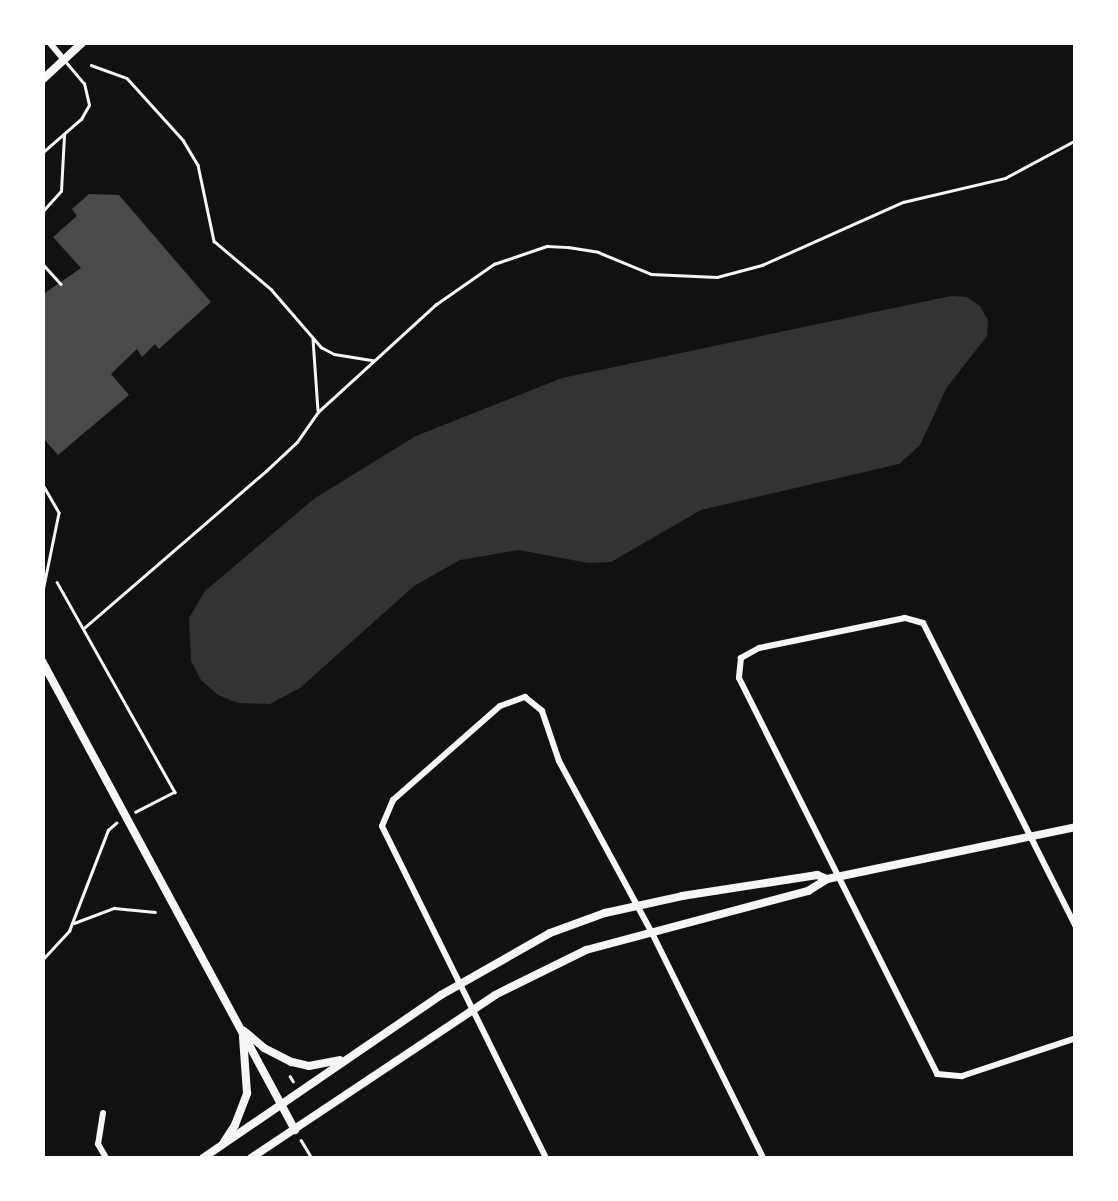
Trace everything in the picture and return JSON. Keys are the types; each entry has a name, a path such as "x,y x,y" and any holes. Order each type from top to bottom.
{"street":[{"path":"48,42 64,60"},
{"path":"42,80 83,42"},
{"path":"1076,465 1076,492"},
{"path":"1076,927 923,623 905,618 759,648 741,658 738,678 832,878 937,1074 962,1076 1076,1038"},
{"path":"42,661 295,1130"},
{"path":"546,1158 385,834 383,816 393,800 506,701 525,698 542,711 559,762 651,932 763,1158"},
{"path":"251,1158 473,1010 552,965 651,932 808,892 832,878 1076,827"},
{"path":"203,1158 460,983 550,933 637,905 816,875 832,878"},
{"path":"241,1028 264,1048 292,1062 325,1064 348,1057"},
{"path":"220,1147 236,1126 246,1094 241,1028"},
{"path":"103,1112 98,1144 106,1158"}],"lane":[{"path":"42,152 84,115 89,100 84,84 64,60"},
{"path":"42,212 61,191 64,134"},
{"path":"42,483 59,513 42,596"}],"path":[{"path":"92,65 127,78 184,140 198,165 214,241 270,289 312,338 334,354 374,360"},
{"path":"84,628 266,471 296,442 318,412 450,291 514,254 568,246 598,252 651,274 718,277 762,266 903,202 1005,178 1076,140"},
{"path":"42,263 62,284"},
{"path":"312,338 318,412"},
{"path":"42,960 73,924 108,830 175,792 57,582"},
{"path":"73,924 114,908 155,912"},
{"path":"282,1083 292,1078 296,1070"},
{"path":"295,1130 312,1158"}],"shaded area":[{"path":"951,296 967,297 980,306 988,320 987,336 947,387 920,445 899,464 701,510 611,562 588,563 519,550 460,560 414,586 300,688 270,704 238,703 218,695 201,680 191,661 189,618 205,591 315,498 416,436 562,378"}],"building":[{"path":"89,194 119,195 211,302 159,349 155,344 142,357 137,349 111,374 129,395 58,455 42,437 42,295 81,268 53,237 77,216 72,209"}]}
